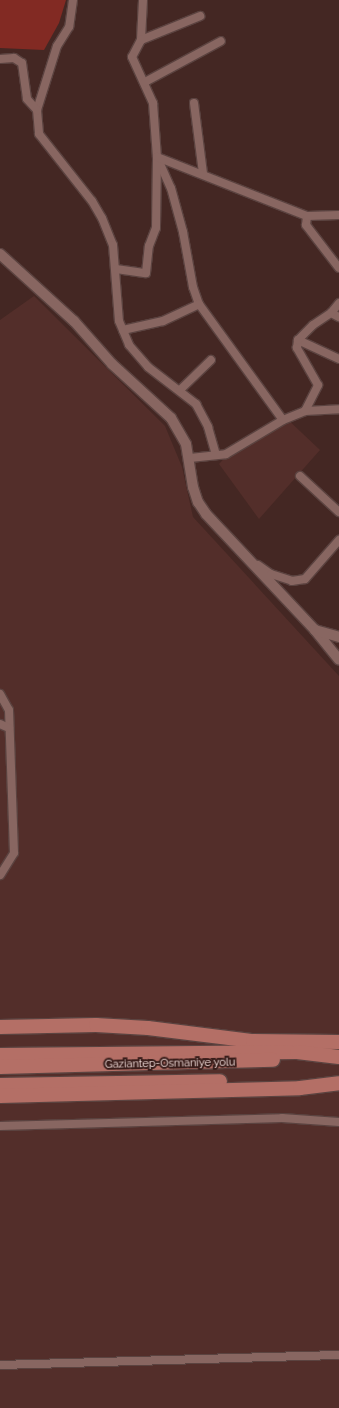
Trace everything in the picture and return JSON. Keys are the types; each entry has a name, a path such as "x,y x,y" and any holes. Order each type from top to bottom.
{"highway":[{"path":"0,1027 96,1025 148,1028 253,1041 339,1042"},
{"path":"0,1055 297,1052 339,1057"},
{"name":"Gaziantep-Osmaniye yolu","path":"0,1067 200,1064 339,1057"},
{"name":"Gaziantep-Osmaniye yolu","path":"0,1085 197,1080 339,1082"},
{"path":"0,1096 300,1088 339,1082"}],"street":[{"path":"73,0 69,26 57,46 37,110 39,134 92,201 102,218 113,244 119,321 129,345 148,367 180,390 196,404 216,455"},
{"path":"116,269 146,273 149,246 156,228 157,157 153,103 145,82 132,57 141,40 143,0"},
{"path":"141,40 200,16"},
{"path":"145,82 221,41"},
{"path":"0,59 14,58 22,63 27,98 37,110"},
{"path":"194,103 204,173"},
{"path":"157,157 204,173 307,216 339,215"},
{"path":"157,157 171,188 187,252 193,287 199,304 283,420"},
{"path":"307,216 306,225 339,268"},
{"path":"0,254 74,321 112,364 171,418 186,444 190,458 193,487 198,502 249,560 315,630 339,660"},
{"path":"305,411 318,385 297,348 298,340 313,325 335,315 339,303"},
{"path":"123,330 163,321 199,304"},
{"path":"298,340 339,359"},
{"path":"180,390 211,360"},
{"path":"190,458 226,454 283,420 305,411 339,409"},
{"path":"300,476 339,512"},
{"path":"249,560 271,574 292,581 305,579 339,540"},
{"path":"315,630 339,637"},
{"path":"0,694 9,710 14,853 0,875"},
{"path":"0,724 9,728"},
{"path":"0,1126 282,1118 339,1122"},
{"path":"0,1365 339,1355"}],"shaded area":[{"path":"0,0 66,0 59,23 44,50 0,48"},
{"path":"34,296 165,426 182,467 193,517 339,676 339,1408 0,1408 0,320"},
{"path":"284,416 320,450 259,519 219,464 232,450"}]}
